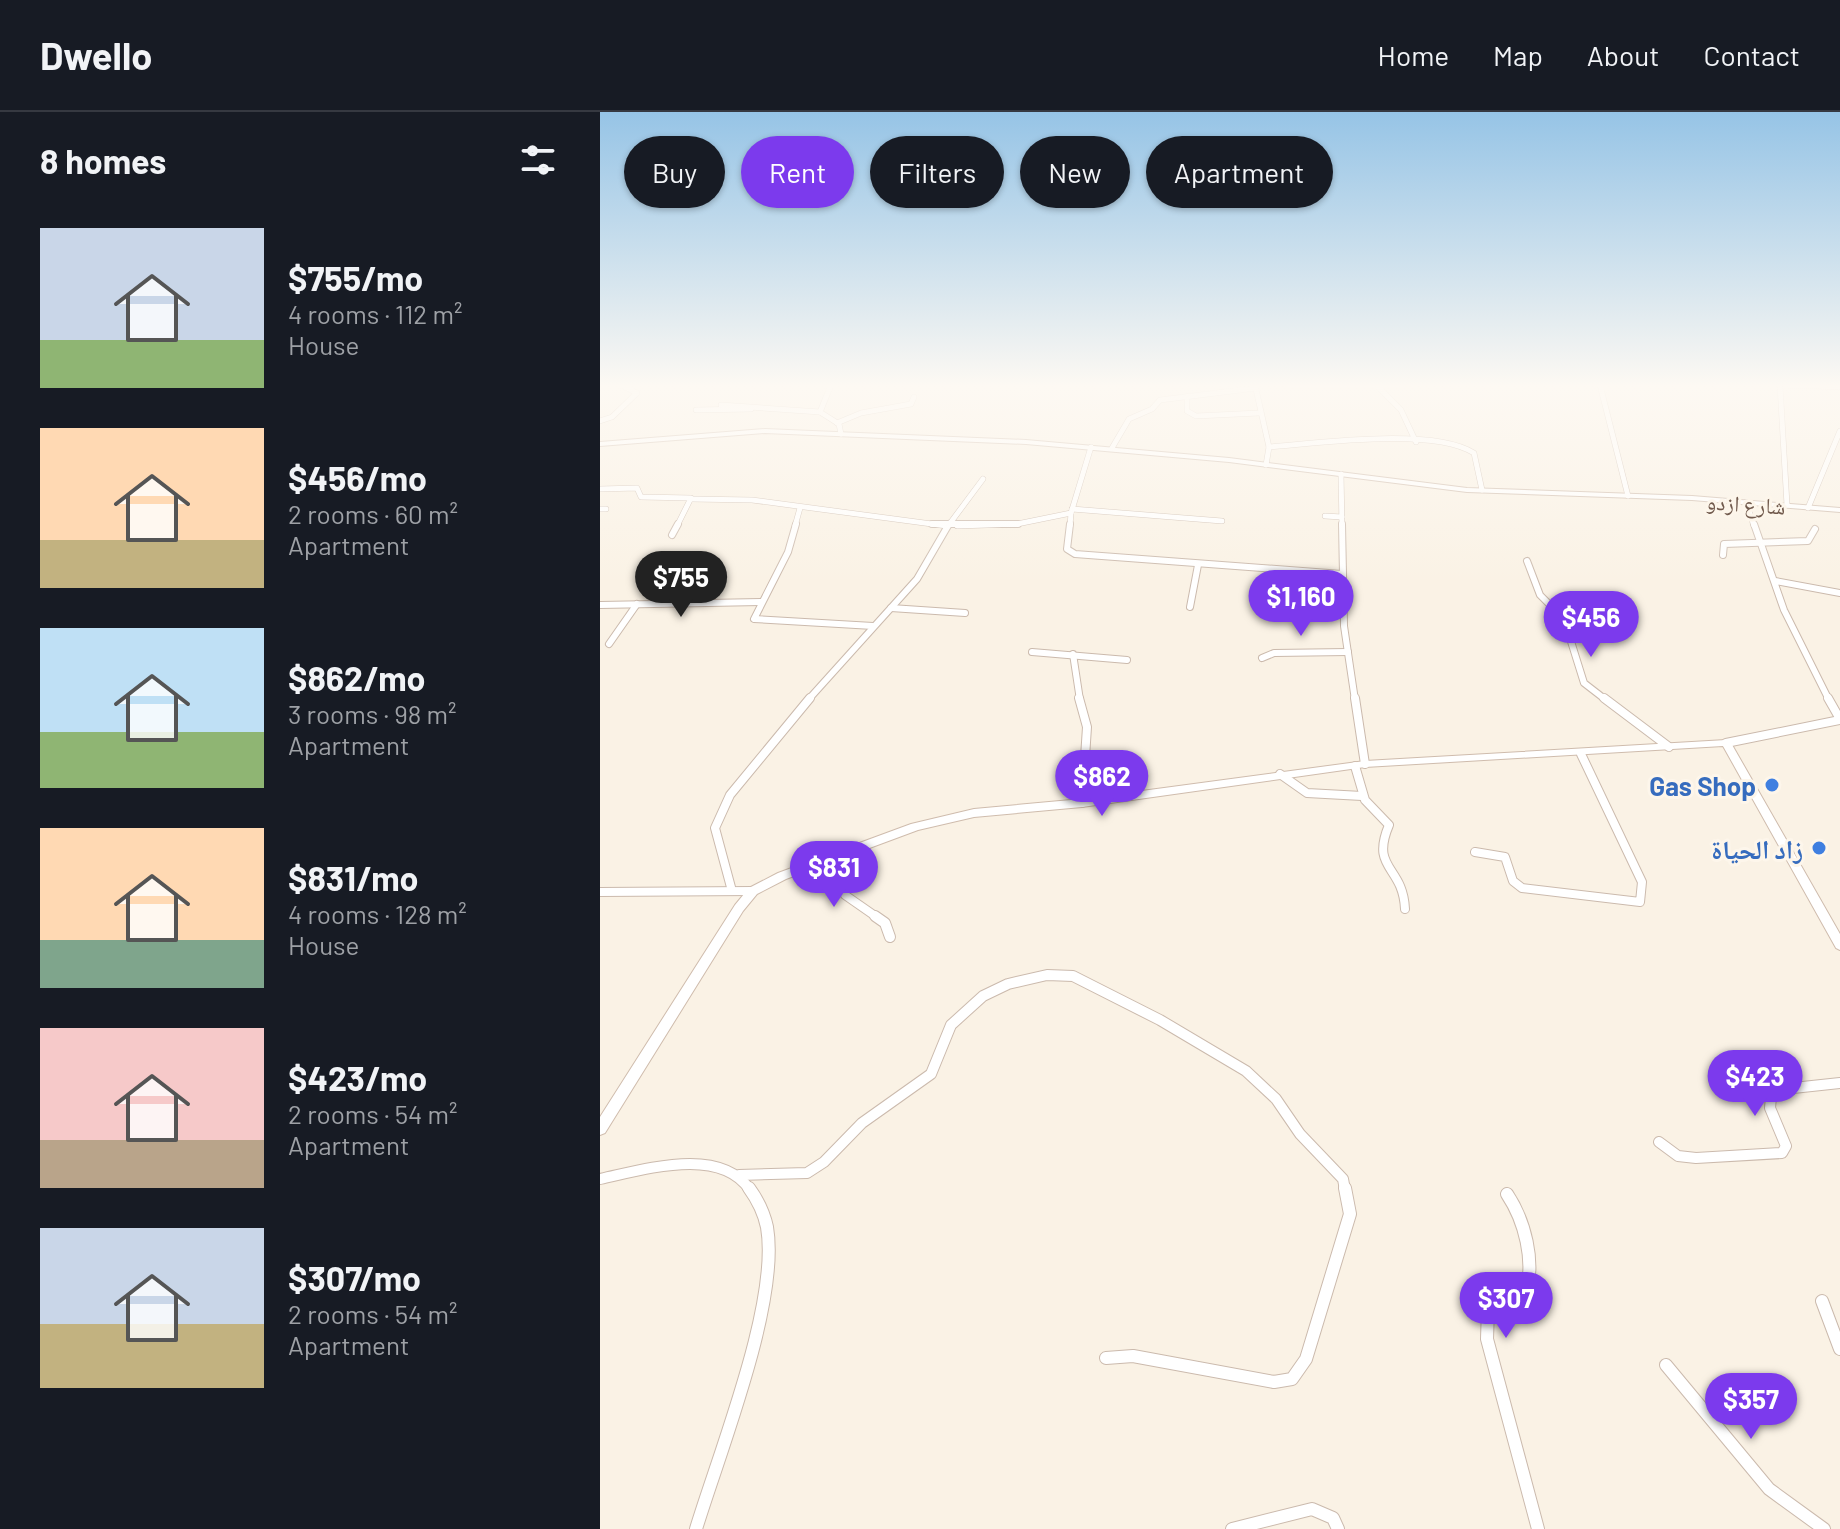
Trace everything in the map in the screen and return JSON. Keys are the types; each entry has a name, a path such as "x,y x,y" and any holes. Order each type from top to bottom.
{"street":[{"path":"1090,451 1072,511 1067,549 1070,552 1198,565 1342,574"},
{"name":"شارع ازدو","path":"1140,451 1482,490 1746,502 1840,510"},
{"path":"1266,465 1268,451"},
{"path":"1472,451 1482,490"},
{"path":"1617,451 1628,496"},
{"path":"1784,451 1787,505"},
{"path":"1808,508 1832,451"},
{"path":"1341,474 1342,574 1362,796 1370,811 1389,825 1380,846 1382,856 1404,888 1405,909"},
{"path":"732,891 715,828 730,795 873,626 917,579 927,556 983,479"},
{"path":"600,489 637,488 641,497 752,500 949,526 1017,524 1072,511 1222,521"},
{"path":"672,535 692,499"},
{"path":"600,892 753,891 835,855 915,827 974,813 1082,803 1360,765 1726,743 1840,720 1810,668 1746,502"},
{"path":"800,508 788,552 753,617 758,621 873,626"},
{"path":"1325,516 1342,517"},
{"path":"1723,555 1724,544 1808,541 1815,529"},
{"path":"1527,561 1540,595 1564,619 1584,683 1669,747"},
{"path":"1190,607 1198,565"},
{"path":"1775,581 1840,593"},
{"path":"600,605 761,602"},
{"path":"609,644 637,604"},
{"path":"891,608 912,611 934,606 965,613"},
{"path":"1032,652 1127,660"},
{"path":"1262,658 1274,653 1348,652"},
{"path":"1073,654 1074,679 1087,727 1082,803"},
{"path":"1726,743 1840,945"},
{"path":"1475,852 1505,857 1513,881 1522,888 1640,902 1642,882 1581,754"},
{"path":"1280,774 1300,792 1362,796"},
{"path":"835,855 841,892 850,903 885,923 890,937"},
{"path":"600,1129 731,920 753,891"},
{"path":"600,1179 654,1169 703,1166 739,1175 807,1173 824,1162 862,1123 931,1074 951,1025 983,996 1021,981 1047,975 1073,976 1183,1033 1246,1071 1276,1099 1300,1134 1343,1179 1350,1214 1306,1359 1292,1379 1274,1382 1133,1356 1106,1358"},
{"path":"1659,1142 1678,1156 1696,1158 1782,1153 1786,1146 1770,1108 1771,1097 1784,1089 1840,1083"},
{"path":"696,1529 755,1332 768,1265 768,1229 760,1208 739,1175"},
{"path":"1507,1194 1514,1202 1525,1241 1531,1283 1526,1292 1488,1309 1487,1339 1538,1529"},
{"path":"1822,1301 1840,1349"},
{"path":"1666,1365 1769,1489 1824,1529"},
{"path":"1232,1529 1312,1509 1333,1518 1338,1529"}],"place":[{"name":"Gas Shop","path":"1772,785"},
{"name":"زاد الحياة","path":"1819,848"}]}
